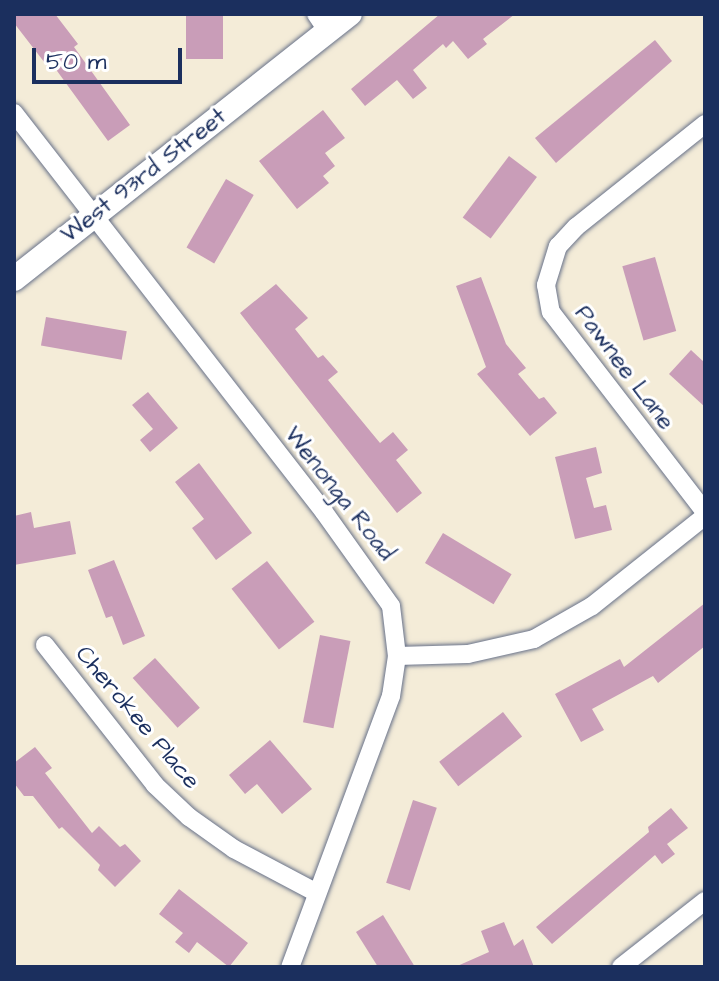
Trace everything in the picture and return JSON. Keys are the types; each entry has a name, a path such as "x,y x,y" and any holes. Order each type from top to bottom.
{"street":[{"name":"West 93rd Street","path":"14,279 94,216 322,23 350,14"},
{"name":"Wenonga Road","path":"14,113 380,585 391,606 397,656 391,696 290,967"},
{"name":"Pawnee Lane","path":"705,124 576,227 558,246 546,285 551,312 705,514"},
{"path":"397,656 468,654 534,639 592,606 705,514"},
{"name":"Cherokee Place","path":"45,645 155,785 189,817 234,849 317,893"},
{"path":"621,967 705,901"}],"building":[{"path":"14,14 55,14 78,44 74,47 130,125 108,141 52,64 48,67 14,23"},
{"path":"186,14 223,14 223,59 186,59"},
{"path":"440,14 515,14 483,39 487,44 468,59 453,41 446,48 443,44 413,70 427,88 413,99 397,80 365,106 351,89"},
{"path":"655,40 672,61 556,163 535,138"},
{"path":"323,110 345,138 325,153 335,166 323,176 329,183 297,209 259,161"},
{"path":"509,156 537,177 491,239 463,217"},
{"path":"226,179 254,195 214,263 186,247"},
{"path":"655,257 676,331 644,340 622,266"},
{"path":"481,277 506,344 526,368 518,374 539,399 544,397 557,413 530,436 477,374 486,367 456,286"},
{"path":"276,284 308,318 295,329 318,358 323,355 338,372 328,380 380,443 393,432 408,450 396,460 422,493 397,513 240,313"},
{"path":"46,317 127,331 122,360 41,346"},
{"path":"691,350 705,363 705,407 669,374"},
{"path":"148,392 178,428 150,452 140,440 153,429 132,405"},
{"path":"596,447 602,473 586,478 594,508 606,505 612,530 575,539 555,457"},
{"path":"199,463 252,533 216,560 192,528 204,519 175,482"},
{"path":"31,512 34,528 70,521 76,554 14,565 14,516"},
{"path":"443,533 512,574 494,604 425,563"},
{"path":"114,560 145,636 123,645 112,616 106,618 88,570"},
{"path":"267,561 314,622 279,649 232,589"},
{"path":"705,603 705,646 658,683 653,676 592,709 604,730 581,742 555,694 620,659 624,667"},
{"path":"320,635 350,641 333,728 303,722"},
{"path":"155,658 200,708 178,728 133,678"},
{"path":"503,712 522,736 458,786 439,762"},
{"path":"270,740 312,789 282,814 257,784 245,794 229,775"},
{"path":"35,747 52,768 45,773 92,833 99,826 120,847 125,844 141,861 115,887 98,870 100,865 62,827 59,829 33,796 24,796 14,783 14,763"},
{"path":"413,800 437,808 410,890 386,883"},
{"path":"671,808 688,828 667,844 675,854 662,864 655,855 552,944 536,927 649,832 648,827"},
{"path":"179,889 248,943 229,967 197,942 189,953 175,942 183,933 159,914"},
{"path":"383,915 415,967 378,967 356,932"},
{"path":"504,922 514,946 523,939 534,967 455,967 489,952 481,931"}]}
